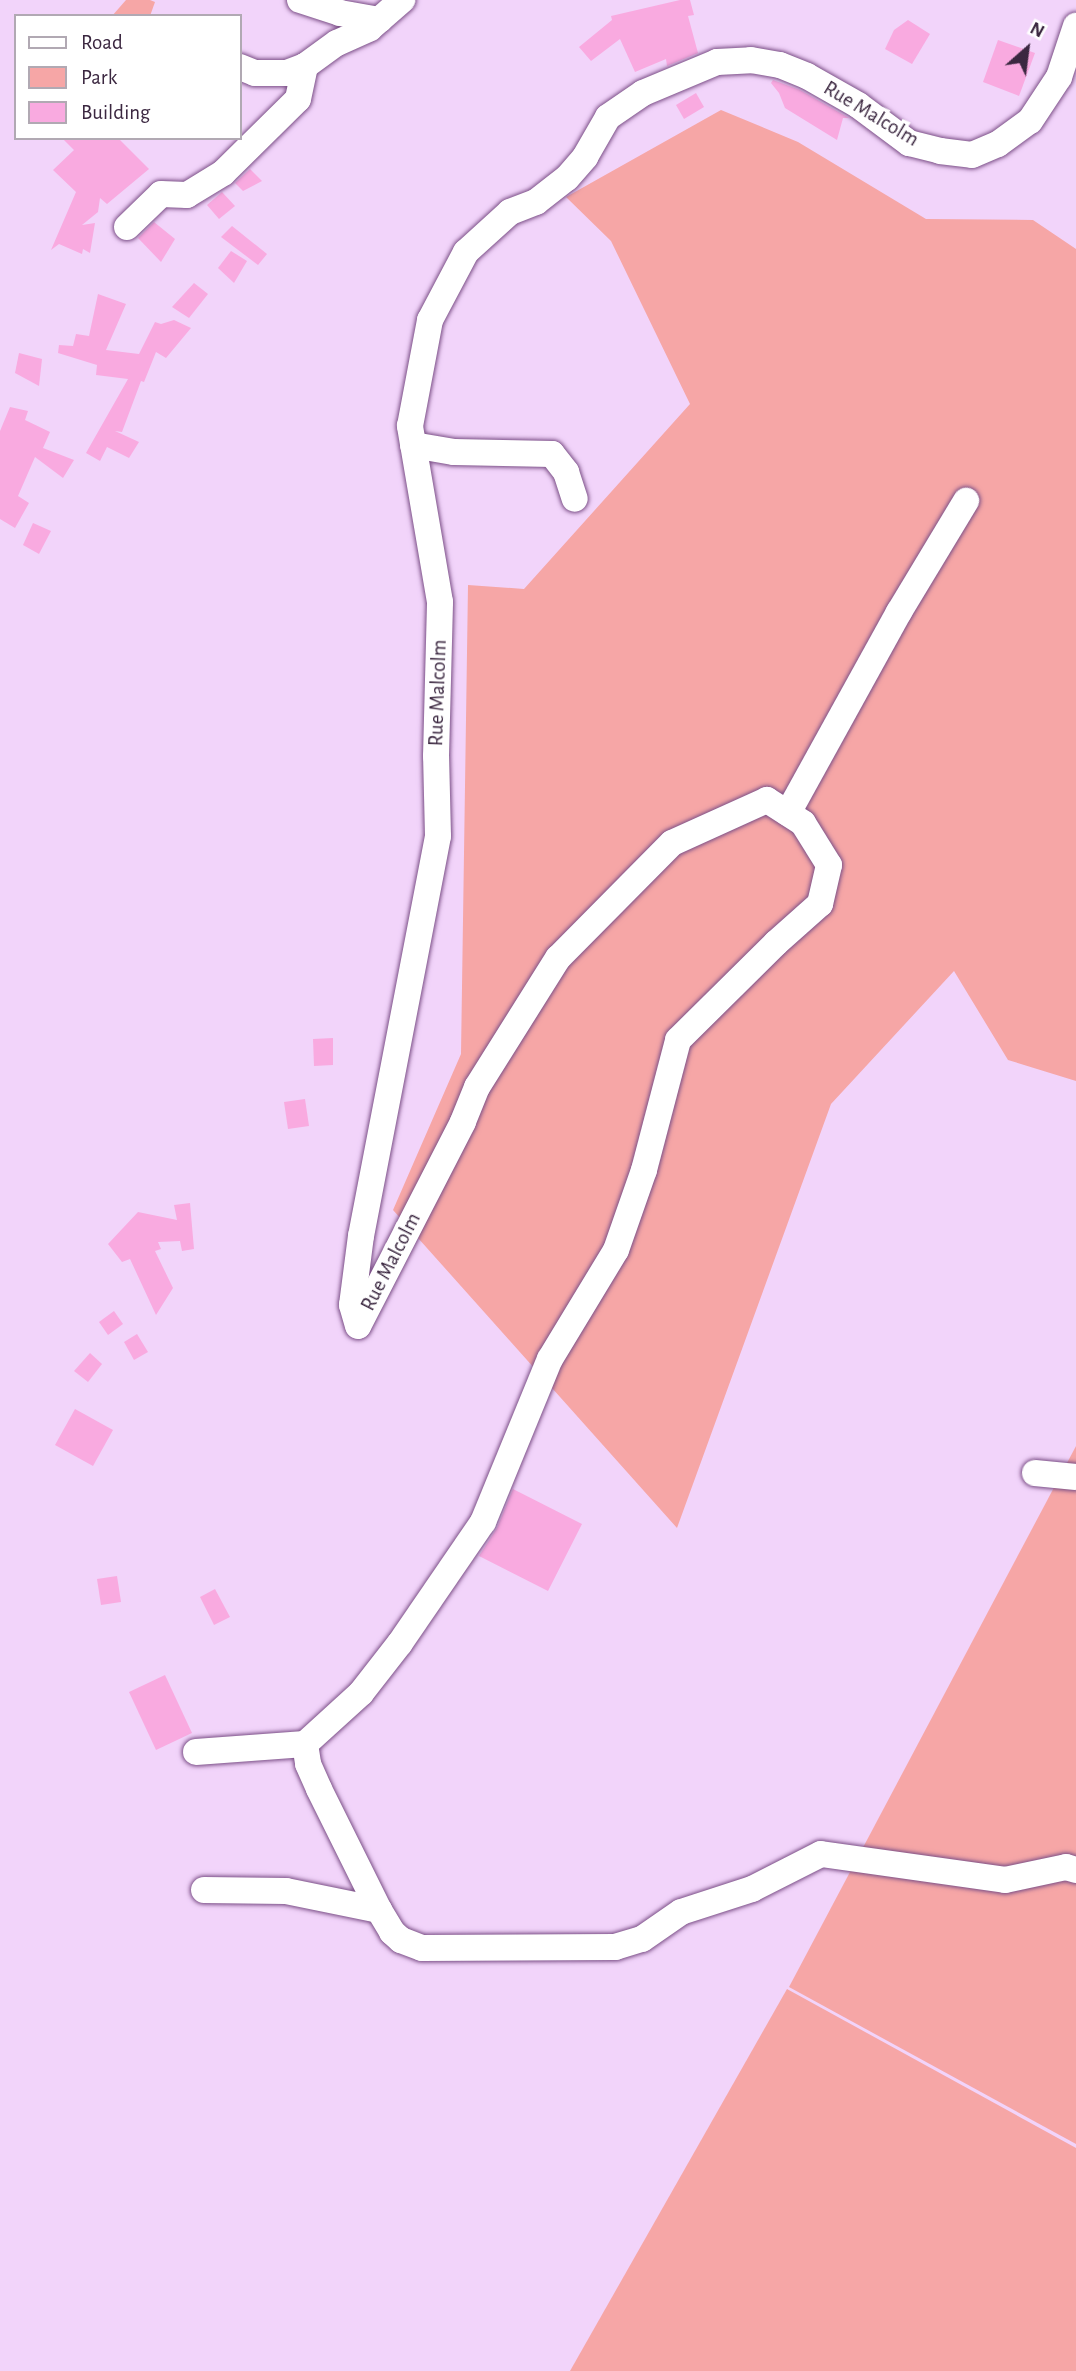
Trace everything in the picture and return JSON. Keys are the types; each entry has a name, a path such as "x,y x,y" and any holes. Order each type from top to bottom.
{"street":[{"path":"300,0 340,13 379,20"},
{"path":"242,68 255,73 287,73 305,66 337,43 370,28 402,0"},
{"name":"Rue Malcolm","path":"305,1744 360,1693 400,1643 483,1521 550,1359 616,1250 644,1170 678,1040 749,969 820,904 829,865 803,823 767,800 672,843 558,958 477,1087 463,1122 358,1326 352,1305 360,1236 438,835 436,756 440,602 410,426 430,320 466,252 510,212 536,202 566,178 585,157 608,117 643,93 718,62 751,60 780,65 807,76 858,105 909,143 972,155 998,144 1030,121 1059,77 1076,26"},
{"path":"127,227 161,194 187,195 223,173 298,99 305,66"},
{"path":"413,445 454,452 552,454 566,472 575,499"},
{"path":"788,813 899,612 966,502"},
{"path":"1035,1473 1076,1477"},
{"path":"196,1752 305,1744 308,1764 318,1789 379,1910 392,1932 401,1940 422,1948 615,1947 642,1939 681,1912 752,1889 821,1854 1005,1880 1066,1867 1076,1870"},
{"path":"204,1891 286,1891 379,1910"}],"green space":[{"path":"126,0 155,2 151,14 114,14"},
{"path":"721,110 798,142 926,219 1033,220 1076,249 1076,1081 1008,1060 954,971 831,1104 677,1528 393,1210 461,1054 468,585 524,589 690,404 611,241 566,197"},
{"path":"1076,1446 1076,2144 789,1987"},
{"path":"787,1989 1076,2148 1076,2371 570,2371"}],"building":[{"path":"690,0 694,15 688,16 698,53 667,66 666,59 635,72 620,39 591,61 579,47 612,20 611,16"},
{"path":"908,20 930,34 912,64 885,49 894,30"},
{"path":"998,40 1035,53 1019,96 983,82"},
{"path":"773,80 800,90 849,118 843,118 837,140 785,108 771,83"},
{"path":"696,93 704,107 684,119 676,105"},
{"path":"64,140 120,140 149,169 107,204 100,198 98,212 82,225 95,223 90,253 83,249 82,254 59,244 51,250 76,192 53,170 74,150"},
{"path":"250,169 262,181 243,191 235,183"},
{"path":"222,192 235,206 219,219 207,205"},
{"path":"154,222 175,239 161,262 138,238"},
{"path":"232,226 267,254 258,265 221,237"},
{"path":"231,251 247,261 234,283 218,268"},
{"path":"194,283 208,294 189,318 172,307"},
{"path":"98,294 126,304 106,350 139,354 155,322 161,324 174,320 191,328 166,358 156,352 144,382 141,381 122,432 115,431 139,442 129,458 107,447 100,461 86,453 128,379 96,375 97,365 58,353 59,345 73,346 76,334 89,336"},
{"path":"19,353 42,359 39,386 15,373"},
{"path":"10,407 28,411 25,420 50,432 43,448 74,460 63,478 35,457 18,496 29,503 15,528 0,519 0,431"},
{"path":"33,523 51,531 39,554 23,545"},
{"path":"333,1038 333,1065 314,1066 313,1039"},
{"path":"305,1099 309,1126 288,1129 284,1102"},
{"path":"190,1203 194,1249 182,1251 180,1241 158,1242 161,1249 155,1251 173,1288 156,1315 130,1259 122,1262 108,1244 138,1212 177,1220 174,1205"},
{"path":"114,1311 123,1324 108,1335 99,1322"},
{"path":"137,1334 148,1352 134,1360 124,1342"},
{"path":"90,1353 102,1364 88,1382 74,1371"},
{"path":"75,1409 113,1430 93,1466 55,1445"},
{"path":"513,1489 582,1524 548,1591 479,1556 497,1528"},
{"path":"117,1576 121,1602 101,1605 97,1579"},
{"path":"215,1589 230,1617 214,1625 200,1597"},
{"path":"165,1675 192,1733 156,1750 129,1692"}]}
